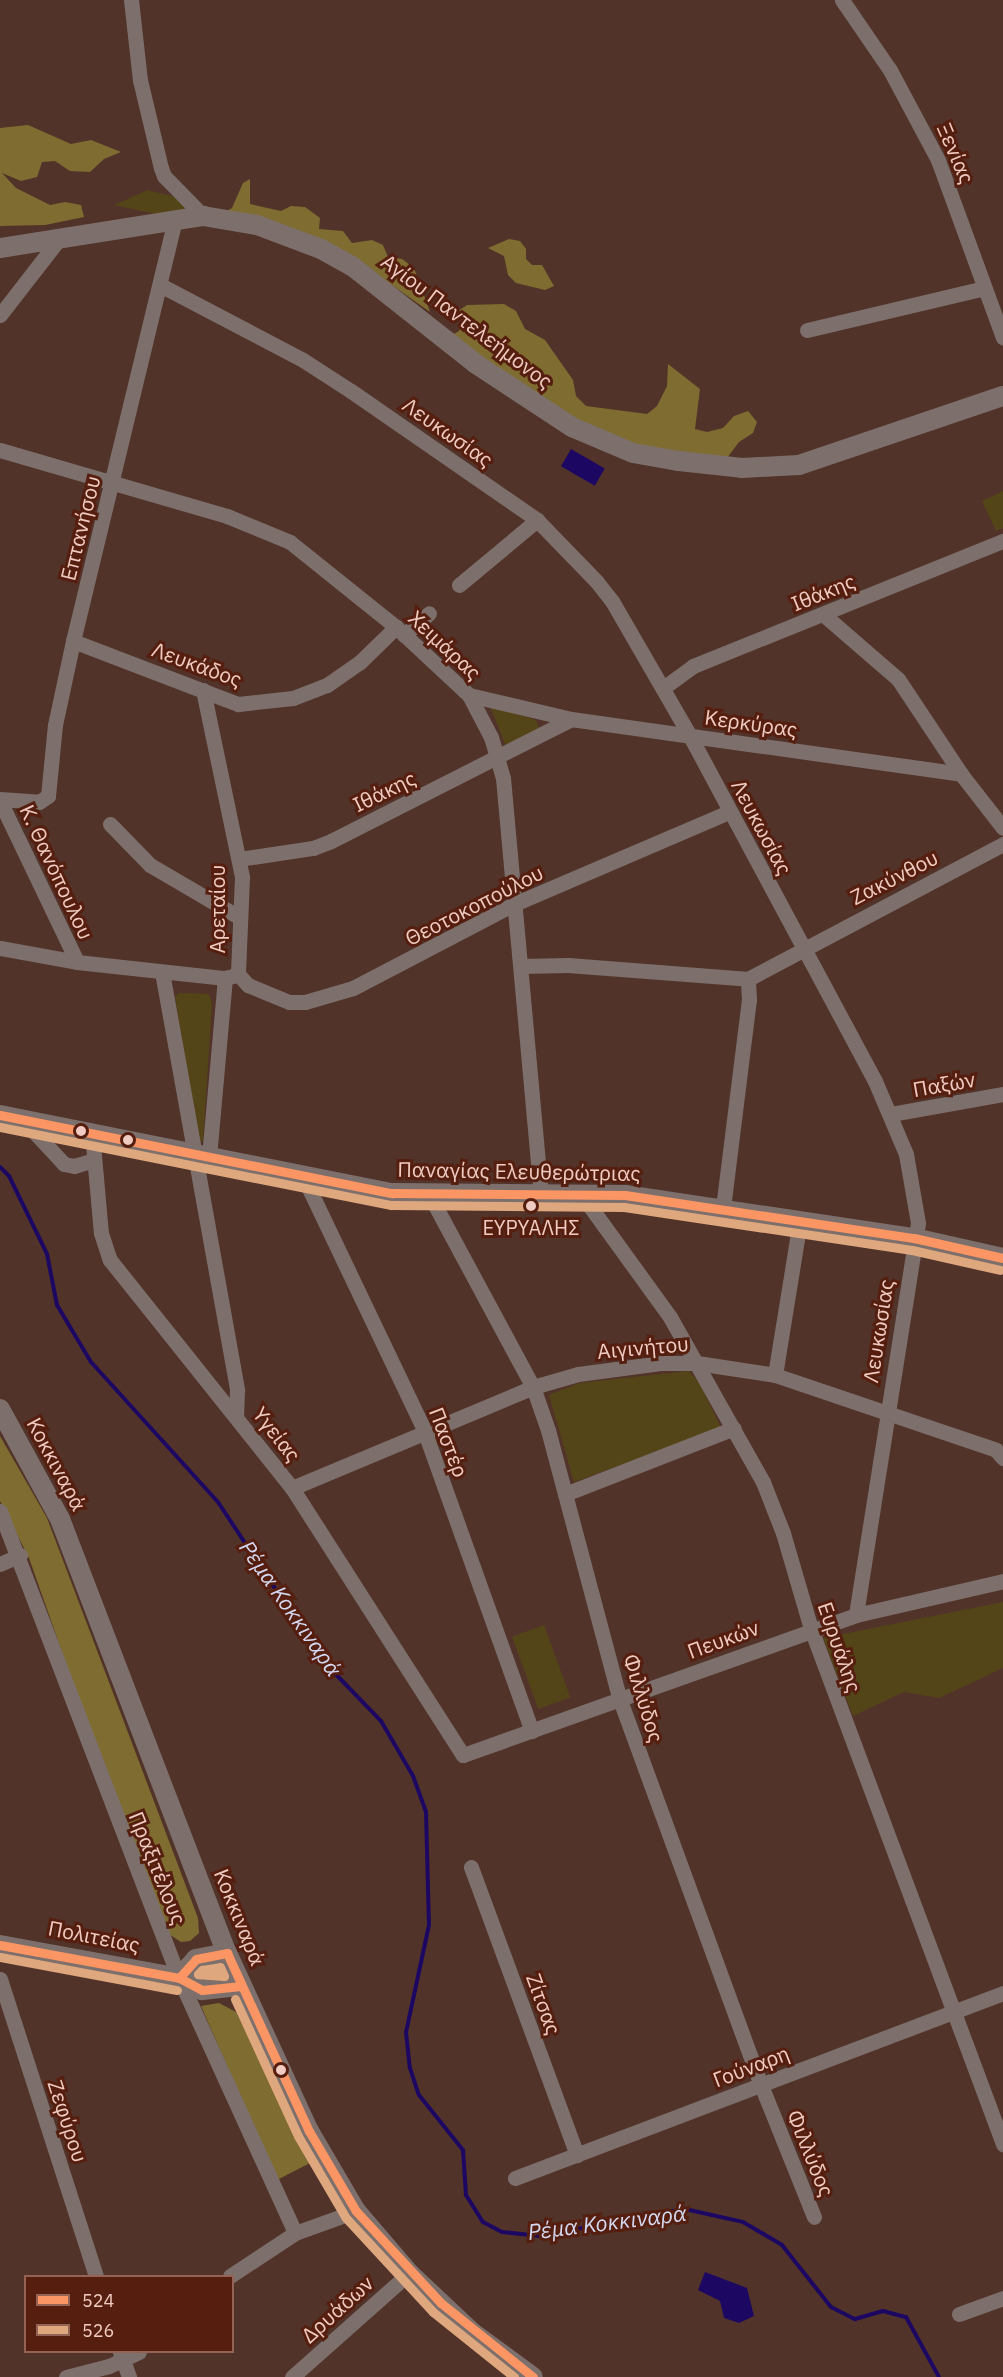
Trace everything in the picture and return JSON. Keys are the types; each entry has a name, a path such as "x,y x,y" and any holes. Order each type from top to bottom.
{"street":[{"path":"131,0 140,80 164,176 203,216"},
{"name":"Ξενίας","path":"842,0 916,114 946,181 1003,338"},
{"name":"Αγίου Παντελεήμονος","path":"0,248 59,238 174,224 203,216 221,217 285,234 352,266 382,286 476,364 539,406 598,441 633,453 742,468 784,467 1003,396"},
{"name":"Επτανήσου","path":"0,800 39,802 48,796 55,725 73,641 162,286 174,224"},
{"path":"0,315 59,238"},
{"name":"Λευκωσίας","path":"162,286 303,360 537,520 612,600 690,736 891,1114 912,1183 918,1223 856,1615"},
{"path":"807,330 984,288"},
{"name":"Χειμάρας","path":"0,450 114,481 227,516 290,542 400,631 469,695 491,737 508,816 541,1195"},
{"path":"459,585 537,520"},
{"name":"Ιθάκης","path":"663,688 693,666 1003,541"},
{"name":"Λευκάδος","path":"73,641 238,704 309,693 359,663 400,631 429,613"},
{"path":"824,615 898,679 962,774 1003,828"},
{"name":"Αρεταίου","path":"203,690 239,859 239,917 232,976 202,1155 237,1390 236,1416"},
{"name":"Κερκύρας","path":"469,695 571,719 962,774"},
{"name":"Ιθάκης","path":"239,859 331,841 497,759 571,719"},
{"name":"Κ. Θανόπουλου","path":"0,800 77,962"},
{"name":"Θεοτοκοπούλου","path":"232,976 263,993 289,1002 305,1002 353,988 388,972 514,904 729,812"},
{"path":"110,824 150,865 239,917"},
{"name":"Ζακύνθου","path":"748,979 1003,844"},
{"path":"0,948 77,962 162,972 232,976"},
{"path":"521,966 568,965 748,979 748,1000 723,1208"},
{"name":"Αρεταίου","path":"162,972 189,1137 202,1155"},
{"name":"Παξών","path":"891,1114 1003,1094"},
{"name":"Παναγίας Ελευθερώτριας","path":"0,1115 202,1155 304,1178 430,1196 581,1194 723,1208 914,1238 1003,1258"},
{"path":"23,1120 64,1164 74,1166 94,1160"},
{"name":"Υγείας","path":"92,1133 101,1233 110,1260 292,1488 463,1755"},
{"name":"Παστέρ","path":"304,1178 424,1430 532,1731"},
{"name":"Ευρυάλης","path":"581,1194 670,1317 734,1428 777,1515 811,1629 1003,2144"},
{"name":"Φιλλύδος","path":"430,1196 533,1387 565,1494 620,1700 761,2085 814,2217"},
{"path":"775,1375 800,1221"},
{"name":"Αιγινήτου","path":"292,1488 424,1430 533,1387 578,1374 697,1363 775,1375 996,1450 1003,1458"},
{"name":"Κοκκιναρά","path":"0,1409 60,1519 227,1953 309,2131 356,2211 409,2273 473,2333 533,2377"},
{"path":"565,1494 734,1428"},
{"name":"Πραξιτέλους","path":"0,1511 20,1555 120,1831 179,1978 295,2233"},
{"path":"0,1564 20,1555"},
{"name":"Πευκών","path":"463,1755 811,1629 856,1615 1003,1581"},
{"name":"Ζίτσας","path":"471,1867 577,2155"},
{"name":"Πολιτείας","path":"0,1945 179,1978 202,1990 241,1986"},
{"path":"179,1978 196,1959 227,1953"},
{"name":"Ζεφύρου","path":"0,1979 95,2275"},
{"name":"Γούναρη","path":"515,2178 1003,1994"},
{"path":"233,2275 295,2233 356,2211"},
{"name":"Δρυάδων","path":"292,2377 409,2273"},
{"path":"959,2314 1003,2298"},
{"path":"66,2377 122,2356 129,2377"}],"shaded area":[{"path":"28,125 71,144 91,140 121,152 104,159 90,172 70,171 55,161 42,162 37,177 21,181 2,173 16,188 50,205 65,202 81,205 84,217 45,225 0,226 0,128"},
{"path":"250,179 250,204 281,211 291,206 305,207 320,218 319,229 343,231 352,243 372,240 383,245 388,257 402,259 414,268 430,312 361,263 223,213 232,208 243,183"},
{"path":"148,190 175,197 190,213 156,214 114,205"},
{"path":"509,239 520,241 526,249 526,259 532,265 542,265 554,286 545,290 516,283 508,275 504,256 488,248"},
{"path":"504,304 516,311 525,329 545,340 573,380 576,396 586,406 647,414 657,406 667,386 668,364 700,389 695,429 707,432 723,428 734,416 748,411 757,422 753,433 739,442 724,462 664,454 582,426 450,336 459,331 463,321 458,311 467,305"},
{"path":"571,449 605,469 595,486 561,466"},
{"path":"1003,491 1003,528 996,531 982,501"},
{"path":"490,706 536,720 539,728 506,746"},
{"path":"179,993 209,994 212,1003 203,1141 199,1141 175,997"},
{"path":"689,1371 700,1384 721,1428 574,1482 549,1395 579,1383"},
{"path":"0,1436 47,1518 198,1918 199,1933 190,1941 181,1942 169,1934 93,1740 29,1558 0,1501"},
{"path":"1003,1602 1003,1668 939,1698 904,1692 853,1716 823,1638"},
{"path":"544,1625 570,1697 538,1709 512,1637"},
{"path":"219,2003 236,2012 310,2163 277,2180 201,2006"},
{"path":"705,2272 747,2288 754,2316 739,2323 724,2318 720,2301 698,2290"}],"waterway":[{"name":"Ρέμα Κοκκιναρά","path":"0,1167 9,1176 47,1254 57,1305 91,1362 218,1502 284,1602 308,1627 323,1661 381,1721 413,1776 426,1812 429,1925 406,2032 410,2068 419,2095 463,2150 466,2195 483,2222 502,2232 539,2236 685,2209 743,2222 782,2245 831,2307 855,2319 883,2311 906,2317 939,2377"}],"transit line":[{"name":"524","path":"0,1115 392,1193 625,1195 914,1238 1003,1258"},
{"name":"526","path":"0,1127 391,1205 624,1207 912,1250 1000,1270"},
{"name":"524","path":"0,1945 179,1978"},
{"name":"524","path":"241,1986 202,1990 179,1978 196,1959 227,1953 309,2131 356,2211 441,2303 533,2377"},
{"name":"526","path":"0,1957 177,1990"},
{"name":"526","path":"220,1967 224,1976 198,1974 202,1970 220,1967"},
{"name":"526","path":"235,1999 298,2136 346,2218 433,2312 514,2377"}],"place":[{"name":"ΕΥΡΥΑΛΗΣ","path":"531,1206"}]}
